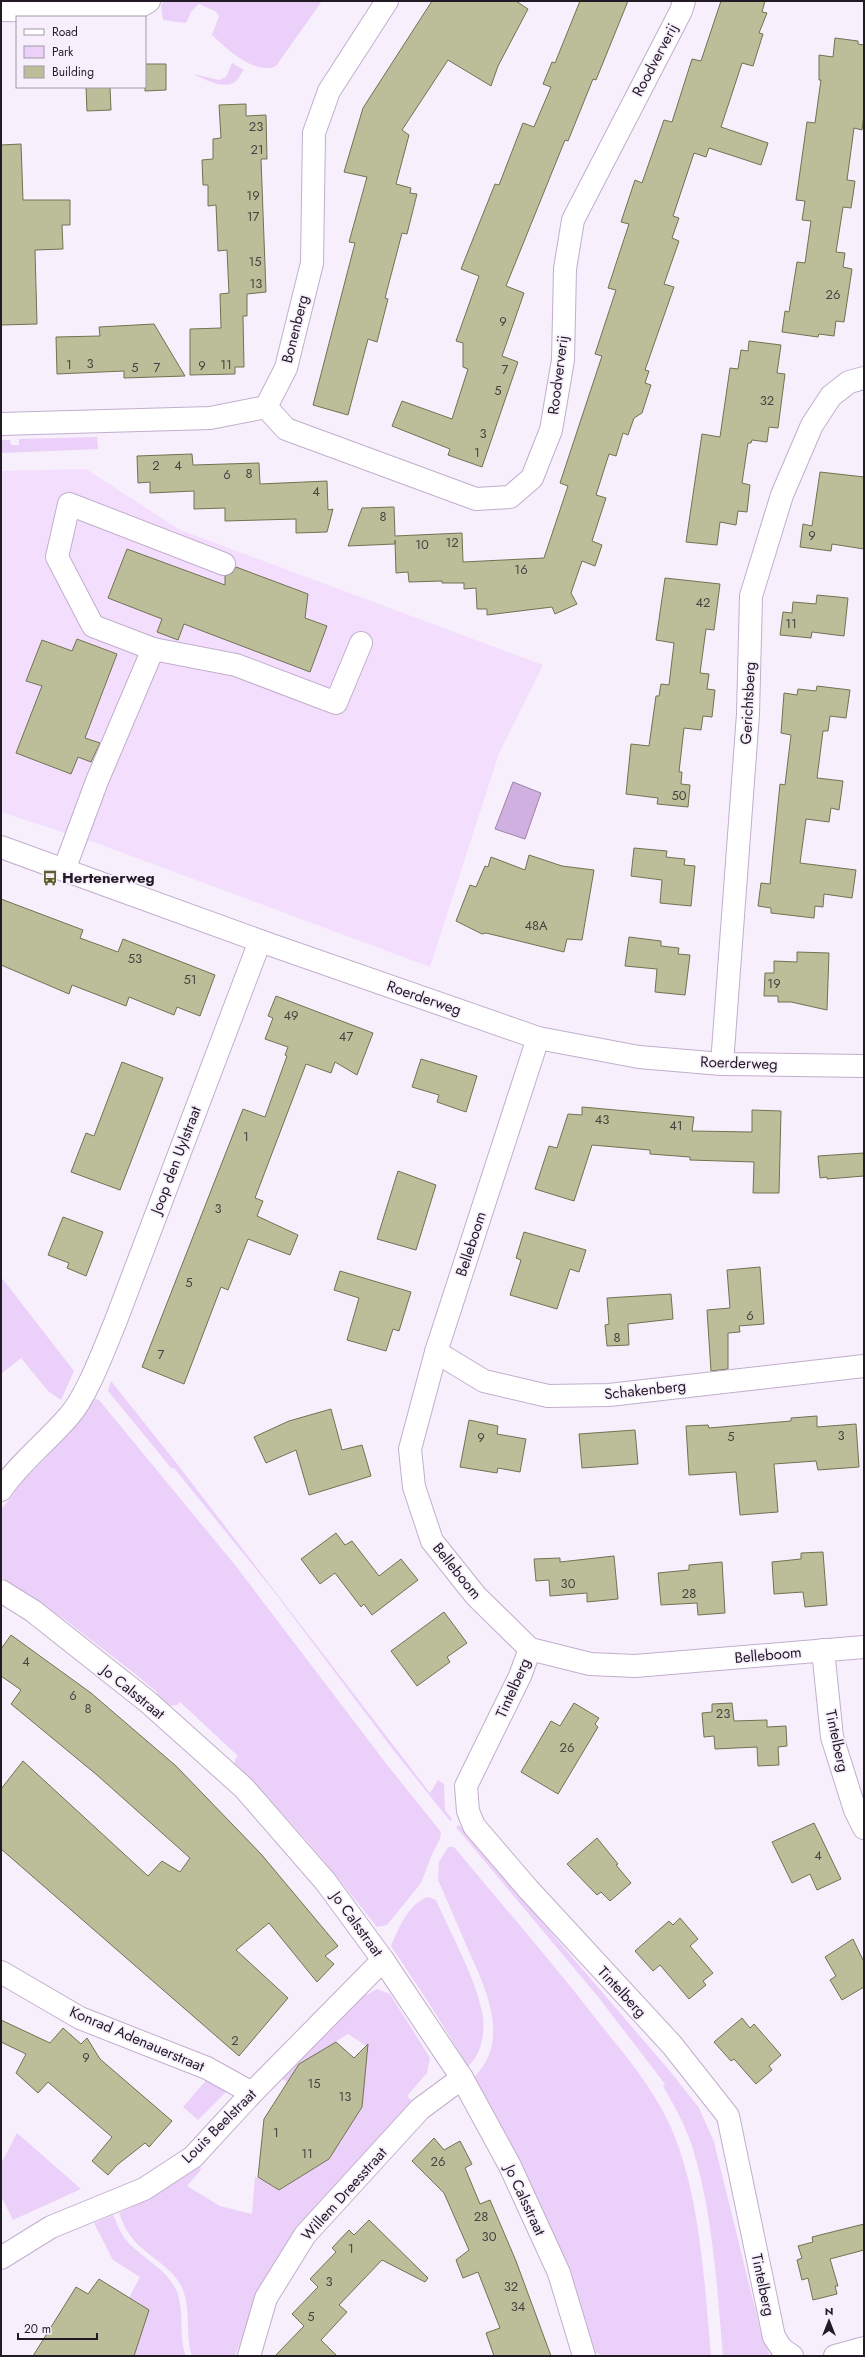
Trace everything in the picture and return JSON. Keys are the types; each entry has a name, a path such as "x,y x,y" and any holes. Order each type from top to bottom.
{"street":[{"path":"1,10 131,12 149,1"},
{"name":"Bonenberg","path":"266,407 286,368 312,262 314,133 329,91 387,1"},
{"name":"Roodververij","path":"266,407 286,429 476,499 510,497 532,478 551,430 563,360 565,269 573,220 681,11 684,1"},
{"name":"Gerichtsberg","path":"722,1064 748,714 751,596 782,495 812,425 832,396 849,382 864,378"},
{"path":"1,424 210,418 266,407"},
{"path":"224,564 69,504 57,557 93,626 153,649 236,665 336,703 362,642"},
{"path":"64,870 97,781 153,649"},
{"name":"Roerderweg","path":"1,847 260,941 538,1038 639,1058 722,1064 864,1066"},
{"name":"Joop den Uylstraat","path":"1,1490 11,1475 70,1415 90,1379 115,1323 260,941"},
{"name":"Belleboom","path":"538,1038 436,1352 410,1449 416,1494 432,1541 476,1596 530,1649 590,1664 635,1666 864,1647"},
{"name":"Schakenberg","path":"436,1352 484,1381 548,1396 609,1395 864,1366"},
{"name":"Jo Calsstraat","path":"1,1591 33,1611 148,1702 244,1788 326,1881 384,1960 462,2078 510,2166 559,2274 584,2356"},
{"name":"Tintelberg","path":"530,1649 520,1676 466,1786 468,1811 474,1826 524,1884 672,2045 728,2116 774,2337 782,2349 792,2356"},
{"name":"Tintelberg","path":"823,1650 832,1736 855,1810 864,1828"},
{"name":"Louis Beelstraat","path":"1,2258 51,2227 144,2189 193,2157 252,2093 384,1960"},
{"name":"Konrad Adenauerstraat","path":"1,1972 80,2018 207,2068 252,2093"},
{"name":"Willem Dreesstraat","path":"249,2356 266,2298 305,2236 420,2109 462,2078"},
{"path":"834,2356 864,2348"}],"shaded area":[{"path":"86,469 180,530 543,665 499,753 430,967 99,844 1,812 1,471"},
{"path":"513,782 541,793 525,839 495,829"}],"green space":[{"path":"164,1 322,1 276,66 268,68 250,64 241,59 212,35 219,16 215,11 199,4 191,12 186,23 163,20 161,5"},
{"path":"232,63 244,70 236,81 231,84 226,85 214,83 193,74 219,80 226,77"},
{"path":"97,437 98,449 1,453 1,440 10,440 11,445 19,445 19,439"},
{"path":"1,1277 74,1371 61,1400 48,1391 21,1358 1,1374"},
{"path":"111,1381 178,1465 430,1793 438,1780 444,1784 445,1810 452,1819 450,1821 391,1747 276,1594 174,1468 172,1469 108,1391"},
{"path":"93,1398 99,1400 235,1565 388,1766 441,1832 440,1839 433,1852 421,1883 387,1925 377,1927 294,1826 260,1789 248,1779 235,1772 235,1759 238,1756 180,1702 177,1705 166,1706 160,1702 157,1692 134,1673 64,1619 1,1577 1,1510 24,1480 69,1434"},
{"path":"459,1825 674,2076 699,2108 714,2142 762,2337 770,2356 723,2356 713,2250 705,2197 692,2146 683,2123 663,2086 665,2084 599,1998 456,1827"},
{"path":"448,1847 454,1847 564,1979 634,2067 645,2082 664,2114 679,2148 692,2198 701,2251 711,2356 603,2356 594,2352 505,2135 474,2077 485,2062 491,2047 493,2030 492,2013 481,1979 438,1880 439,1862"},
{"path":"428,1897 436,1900 462,1956 479,1999 483,2019 482,2041 477,2055 468,2066 391,1946 405,1917 415,1905"},
{"path":"377,1989 390,1994 430,2058 427,2073 407,2096 412,2101 293,2235 261,2286 235,2356 192,2356 189,2340 187,2307 183,2290 172,2273 136,2242 127,2230 119,2213 157,2193 198,2164 201,2168 200,2171 187,2186 220,2206 252,2214 255,2177 260,2178 278,2190 318,2166 329,2137 340,2143 353,2119 361,2097 368,2047 348,2034 308,2059 287,2082 281,2078 362,1990 367,1995"},
{"path":"209,2077 222,2085 226,2092 198,2120 183,2107"},
{"path":"17,2133 81,2189 13,2220 3,2200 1,2200 1,2164"},
{"path":"113,2215 126,2240 161,2270 173,2284 177,2292 181,2308 182,2341 186,2356 134,2356 148,2310 129,2298 140,2277 113,2260 94,2223"}],"building":[{"path":"432,1 516,1 528,9 498,66 491,86 448,60 402,130 409,135 396,184 411,188 410,193 417,194 407,234 402,233 385,298 388,299 377,342 368,339 348,415 313,405 355,243 349,242 367,177 344,172 363,108"},
{"path":"580,1 628,1 596,80 593,79 568,141 565,140 506,286 524,293 502,356 518,362 482,467 448,455 450,449 392,426 402,401 452,419 468,369 463,367 463,343 456,341 479,276 461,269 495,184 499,185 523,123 534,127 551,87 543,84 552,62 555,63"},
{"path":"721,1 765,1 762,12 767,13 759,33 763,34 753,66 742,63 721,127 768,143 761,165 709,148 706,157 694,153 673,216 679,218 672,238 679,241 664,284 674,287 645,370 649,371 645,383 651,385 642,413 634,418 628,435 623,433 616,456 609,454 596,495 606,498 592,541 602,545 595,566 582,561 571,593 577,604 555,614 552,607 487,615 487,609 477,609 476,588 464,589 464,583 442,583 442,581 409,582 408,572 396,573 395,540 395,544 348,546 362,508 394,507 395,536 462,533 463,562 544,558 568,486 560,483 602,356 595,354 616,290 608,288 629,224 621,222 635,180 642,183 664,120 672,122 692,59 701,61"},
{"path":"835,38 858,41 858,44 864,45 864,114 862,130 854,128 847,180 855,181 853,195 851,208 843,207 836,252 845,253 843,267 852,269 844,322 836,321 834,336 819,334 818,337 782,332 785,311 789,312 797,262 805,263 811,221 802,220 805,201 796,200 807,122 815,123 821,80 819,80 819,55 833,57"},
{"path":"146,64 166,64 166,90 145,91"},
{"path":"86,88 110,88 111,110 87,111"},
{"path":"246,104 246,116 266,115 267,159 261,159 266,292 247,294 247,316 243,316 244,367 235,367 235,374 190,375 190,329 221,328 220,294 229,293 227,250 218,251 216,205 208,206 208,185 203,185 202,160 213,159 213,139 221,138 219,105"},
{"path":"21,144 23,200 70,200 70,225 62,225 63,249 35,250 37,324 1,325 1,145"},
{"path":"154,324 185,376 124,378 124,371 57,374 56,337 100,336 99,327"},
{"path":"749,341 781,345 777,373 785,374 778,428 769,427 767,442 752,440 751,443 748,443 742,483 750,485 747,512 738,511 736,525 720,522 717,545 686,542 702,434 720,437 730,368 738,369 741,350 748,351"},
{"path":"192,454 193,465 259,463 260,484 327,481 328,510 333,509 327,532 296,533 296,519 225,521 225,508 194,509 194,491 150,493 150,482 138,483 137,456"},
{"path":"820,472 864,477 864,549 832,544 831,551 800,547 803,524 812,526"},
{"path":"127,549 225,585 225,576 232,573 236,567 308,594 305,618 327,626 310,672 184,624 178,640 157,632 162,619 108,598"},
{"path":"665,578 720,584 714,630 706,629 700,673 709,674 707,689 715,690 712,717 703,716 701,730 684,728 679,772 682,772 681,784 690,785 688,807 657,804 658,798 626,794 631,744 649,746 656,696 659,696 661,684 669,685 674,643 656,640"},
{"path":"817,595 848,598 844,636 812,632 811,638 780,635 783,612 792,613 793,602 816,604"},
{"path":"77,639 117,654 85,738 100,743 91,762 78,757 71,774 16,753 42,686 26,681 42,640 72,651"},
{"path":"817,686 850,690 846,718 830,716 828,731 823,731 817,778 843,781 839,810 831,808 829,822 806,819 800,863 856,870 852,898 824,894 823,907 815,906 814,918 771,913 771,908 758,906 761,883 770,884 780,784 785,785 791,735 781,733 784,693 797,695 798,689 816,691"},
{"path":"634,848 667,851 666,857 685,859 684,865 695,866 691,906 660,903 662,880 631,876"},
{"path":"529,855 562,866 594,870 582,940 567,939 564,952 486,933 482,934 456,921 470,885 476,887 485,866 488,867 491,857 525,870"},
{"path":"1,899 83,930 80,938 118,952 123,939 215,975 200,1016 177,1007 174,1015 129,997 126,1006 72,985 69,994 1,965"},
{"path":"629,937 661,941 661,946 679,948 678,954 690,955 685,995 655,992 657,969 625,966"},
{"path":"797,952 829,953 827,1010 791,1002 778,1002 778,996 764,996 765,973 774,973 774,961 797,962"},
{"path":"276,996 373,1033 357,1075 335,1062 331,1073 306,1064 255,1198 263,1201 257,1216 298,1235 290,1255 248,1239 228,1290 221,1287 184,1384 142,1367 243,1109 265,1117 287,1056 285,1055 288,1047 265,1039 273,1018 268,1016"},
{"path":"421,1059 477,1076 466,1112 437,1102 439,1095 412,1087"},
{"path":"122,1062 163,1078 120,1190 71,1172 86,1133 94,1136"},
{"path":"582,1107 694,1117 692,1131 752,1132 752,1110 781,1111 779,1193 753,1193 754,1162 690,1160 690,1157 650,1154 650,1150 592,1145 574,1201 535,1189 549,1146 557,1148 568,1114 582,1115"},
{"path":"864,1153 864,1176 827,1179 827,1177 820,1178 818,1156"},
{"path":"398,1171 436,1185 416,1250 377,1239"},
{"path":"63,1217 103,1232 86,1276 67,1268 69,1263 48,1255"},
{"path":"524,1232 586,1250 579,1272 570,1269 557,1309 510,1295 521,1260 516,1258"},
{"path":"760,1267 764,1324 739,1326 740,1332 728,1333 728,1369 711,1371 707,1310 730,1308 727,1270"},
{"path":"340,1271 411,1292 399,1331 393,1329 386,1351 347,1340 359,1298 334,1290"},
{"path":"671,1294 673,1319 628,1324 629,1345 607,1346 605,1325 609,1324 607,1298"},
{"path":"331,1409 342,1450 362,1445 371,1476 309,1495 296,1450 266,1463 254,1437 289,1421"},
{"path":"817,1416 817,1427 856,1424 859,1467 818,1470 816,1461 774,1464 778,1512 740,1515 736,1472 689,1475 686,1426 708,1425 709,1428 791,1421 791,1418"},
{"path":"469,1420 498,1426 497,1434 526,1439 520,1472 498,1468 497,1473 460,1467"},
{"path":"635,1430 638,1464 582,1468 579,1434"},
{"path":"336,1533 345,1545 352,1541 379,1576 401,1559 418,1580 372,1615 364,1604 361,1607 335,1573 320,1584 301,1559"},
{"path":"823,1552 827,1605 805,1607 803,1592 774,1594 772,1562 801,1559 801,1553"},
{"path":"614,1556 618,1599 587,1602 587,1593 550,1596 549,1580 536,1581 534,1559 560,1558 560,1562"},
{"path":"722,1562 725,1613 698,1615 697,1603 661,1605 658,1573 689,1570 689,1565"},
{"path":"444,1612 467,1643 447,1657 450,1662 417,1686 391,1651"},
{"path":"11,1635 91,1693 176,1766 261,1854 338,1946 325,1956 334,1964 317,1982 269,1923 236,1950 288,1998 239,2056 1,1849 1,1789 23,1761 148,1876 162,1861 180,1872 190,1858 97,1775 11,1704 21,1690 1,1676 1,1649"},
{"path":"574,1703 599,1718 595,1724 598,1727 558,1794 521,1772 551,1721 560,1726"},
{"path":"732,1703 734,1721 767,1720 767,1727 786,1726 787,1746 778,1747 779,1765 758,1766 757,1747 715,1749 714,1736 704,1737 702,1713 712,1712 712,1704"},
{"path":"814,1823 841,1879 817,1890 810,1874 792,1883 772,1842"},
{"path":"597,1838 631,1883 610,1901 601,1892 597,1895 567,1864"},
{"path":"680,1918 698,1939 690,1946 713,1973 703,1981 706,1985 689,1999 660,1965 653,1971 635,1951 669,1921 673,1925"},
{"path":"853,1939 864,1962 864,1987 842,2000 830,1980 836,1976 825,1957"},
{"path":"742,2018 750,2028 754,2024 781,2055 769,2066 772,2070 756,2084 734,2059 731,2061 714,2042"},
{"path":"1,2020 50,2043 63,2028 81,2044 87,2038 100,2059 172,2121 149,2147 145,2143 117,2165 108,2175 92,2161 112,2137 48,2082 38,2093 16,2073 26,2054 1,2042"},
{"path":"336,2042 354,2058 368,2044 362,2107 329,2159 279,2190 258,2177 264,2119 299,2064"},
{"path":"434,2138 444,2150 460,2141 472,2164 465,2168 480,2204 490,2200 516,2261 551,2356 494,2356 486,2333 500,2328 478,2272 463,2278 456,2260 469,2250 444,2193 412,2161"},
{"path":"369,2220 428,2278 425,2282 382,2260 339,2305 347,2312 321,2340 337,2356 275,2356 304,2326 292,2314 318,2287 310,2279 336,2252 332,2248 349,2230 354,2235"},
{"path":"864,2224 864,2250 830,2259 838,2286 835,2286 837,2294 813,2300 808,2278 802,2280 797,2260 802,2258 798,2246 813,2242 812,2237"},
{"path":"99,2279 149,2310 134,2356 33,2356 76,2287 88,2294"}],"place":[{"name":"Hertenerweg","path":"50,878"}]}
